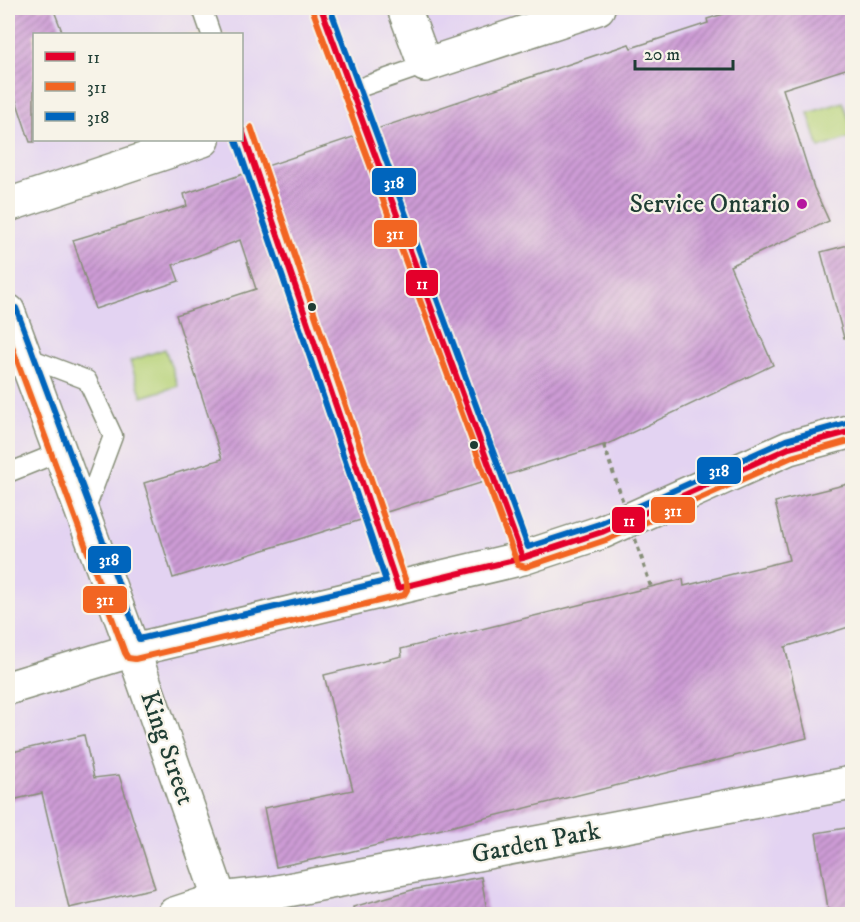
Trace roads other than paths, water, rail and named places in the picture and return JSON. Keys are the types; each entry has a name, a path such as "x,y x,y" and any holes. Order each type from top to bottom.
{"street":[{"path":"404,8 425,65 598,8"},
{"path":"8,205 200,141"},
{"name":"King Street","path":"8,311 133,650 222,907"},
{"path":"8,688 133,650 523,558 602,532 789,447 852,430"},
{"name":"Garden Park","path":"174,915 222,907 272,893 852,783"}],"lane":[{"path":"202,8 211,33"},
{"path":"321,8 353,90 425,65"},
{"path":"24,356 87,380 113,436 83,515"},
{"path":"8,473 60,452"}],"place":[{"name":"Service Ontario","path":"802,204"}]}
